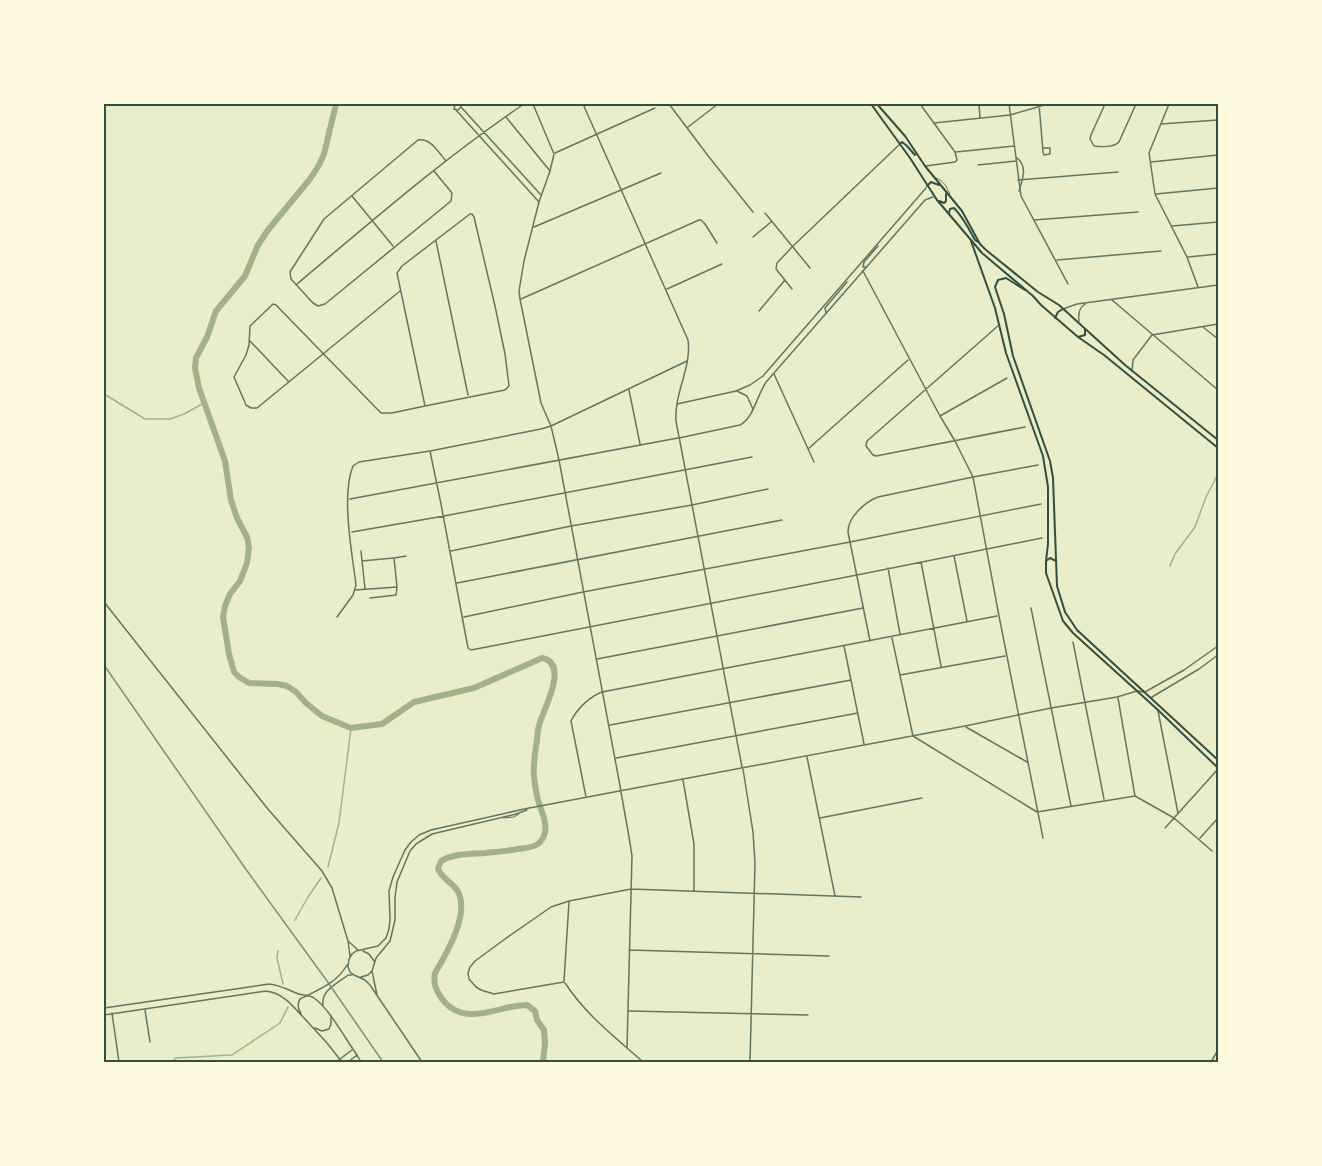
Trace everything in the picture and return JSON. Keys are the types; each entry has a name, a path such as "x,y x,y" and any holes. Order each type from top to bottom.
{"main road":[{"path":"872,104 949,215 982,253 1026,291"},
{"path":"878,104 962,211 980,244"},
{"path":"900,144 902,142 918,157"},
{"path":"927,186 930,182 941,186"},
{"path":"937,200 944,203 947,200 946,192"},
{"path":"949,215 950,209 956,209 975,240 986,250 1030,286 1059,305 1132,371 1218,440"},
{"path":"971,241 994,306 1006,353 1045,465 1048,487 1046,577 1064,623 1218,769"},
{"path":"1218,448 1111,360 1078,337 1033,296 1006,278 999,280 995,287 1004,314 1013,356 1050,461 1053,478 1056,561 1054,575 1061,602 1069,619 1082,634 1218,760"},
{"path":"1055,318 1063,309"},
{"path":"1078,337 1085,335 1085,329"},
{"path":"1046,561 1050,558 1056,561"},
{"path":"1046,577 1054,575"},
{"path":"1142,696 1151,698"}],"street":[{"path":"450,104 454,105 539,202"},
{"path":"460,104 542,196"},
{"path":"296,285 478,135 524,104"},
{"path":"533,104 554,154 539,202 520,279 520,299 541,403 551,426 559,460 632,856 627,1048"},
{"path":"583,104 688,340 687,361 676,404 676,421 718,635 753,832 755,863 750,1062"},
{"path":"669,104 753,212"},
{"path":"687,128 718,104"},
{"path":"920,104 955,152 957,160 925,166"},
{"path":"979,104 980,118"},
{"path":"1009,104 1019,191 1068,284"},
{"path":"933,123 1010,115 1048,104"},
{"path":"1105,104 1090,139 1092,144 1097,146 1116,145 1122,137 1136,104"},
{"path":"1169,104 1149,153 1155,194 1187,257 1198,287"},
{"path":"1039,105 1043,148"},
{"path":"456,110 461,107"},
{"path":"554,154 655,108"},
{"path":"505,116 550,171"},
{"path":"1160,124 1218,120"},
{"path":"434,171 452,193 451,201 321,306 313,303 290,277 292,268 324,219 418,140 423,139 430,143 446,161"},
{"path":"792,289 776,269 776,265 900,144"},
{"path":"955,152 1014,146"},
{"path":"1150,162 1218,155"},
{"path":"1016,156 1023,164 1023,180 1019,191"},
{"path":"978,165 1016,161"},
{"path":"1018,180 1118,172"},
{"path":"533,227 661,173"},
{"path":"676,404 736,391 763,376 927,186"},
{"path":"1155,194 1218,188"},
{"path":"352,196 393,247"},
{"path":"348,499 740,425 747,421 763,387 774,374 925,200 934,196"},
{"path":"1034,220 1138,212"},
{"path":"765,213 810,268"},
{"path":"400,291 324,353 288,382 257,408 246,405 234,377 246,355 250,326 273,304 324,353 381,413 392,413 505,390 508,388 505,354 495,306 471,214 402,266 397,273 425,406"},
{"path":"520,299 701,220 717,243"},
{"path":"753,237 772,222"},
{"path":"1172,226 1218,222"},
{"path":"435,240 469,397"},
{"path":"866,267 863,264 879,243"},
{"path":"1056,260 1161,251"},
{"path":"1187,257 1218,254"},
{"path":"667,289 722,264"},
{"path":"863,271 973,477 1043,838"},
{"path":"826,314 825,308 849,278"},
{"path":"759,311 785,280"},
{"path":"1063,309 1088,302 1218,285"},
{"path":"1112,300 1218,390"},
{"path":"1080,324 1078,313 1088,302"},
{"path":"811,322 810,326 814,327"},
{"path":"999,324 867,441 866,448 876,456 1025,427"},
{"path":"1132,371 1133,360 1152,334 1218,324"},
{"path":"1203,327 1218,339"},
{"path":"802,333 806,333 805,338"},
{"path":"249,341 288,382"},
{"path":"808,449 909,359"},
{"path":"337,617 355,590 348,499 353,466 359,462 430,451 551,426 687,361"},
{"path":"774,374 814,462"},
{"path":"940,416 1006,378"},
{"path":"629,389 640,445"},
{"path":"736,391 747,396 753,410"},
{"path":"430,451 468,648 473,650 1042,538"},
{"path":"350,532 752,457"},
{"path":"870,642 850,542 848,527 850,520 873,499 1038,465"},
{"path":"450,551 768,489"},
{"path":"463,617 1041,504"},
{"path":"456,583 782,520"},
{"path":"361,551 365,589"},
{"path":"362,561 406,556"},
{"path":"954,556 967,622"},
{"path":"370,598 396,595 394,558"},
{"path":"921,562 942,666"},
{"path":"888,568 900,635"},
{"path":"355,590 397,587"},
{"path":"104,602 267,808 322,871 332,888 348,941 350,957"},
{"path":"596,660 864,608"},
{"path":"1031,608 1071,806"},
{"path":"586,798 571,721 574,714 590,699 602,692 999,616"},
{"path":"892,637 913,736 1037,812 1135,796 1174,818 1212,851"},
{"path":"1073,642 1104,800"},
{"path":"844,645 864,745"},
{"path":"303,1017 299,1010 300,999 324,987 339,975 354,952 378,946 386,938 390,919 389,891 405,850 419,835 437,828 561,802 1118,697 1137,691 1145,692 1184,670 1218,646"},
{"path":"899,675 1007,655"},
{"path":"1151,698 1218,655"},
{"path":"1205,656 1209,657 1209,662"},
{"path":"1202,658 1200,662 1204,665"},
{"path":"609,725 851,680"},
{"path":"1118,697 1135,796"},
{"path":"1158,710 1178,813"},
{"path":"615,758 858,714"},
{"path":"966,726 1027,762"},
{"path":"807,756 835,896"},
{"path":"1165,828 1218,769"},
{"path":"683,780 694,844 694,891"},
{"path":"820,818 922,798"},
{"path":"377,996 372,971 376,958 390,941 395,920 397,882 410,851 416,844 432,834 529,809"},
{"path":"1199,839 1218,818"},
{"path":"564,982 494,993 476,987 469,979 468,973 475,961 551,907 569,901 631,889 861,897"},
{"path":"569,901 564,982 576,1000 595,1021 643,1062"},
{"path":"348,941 371,956 374,963"},
{"path":"629,950 829,956"},
{"path":"348,964 350,972 354,975"},
{"path":"360,977 372,971"},
{"path":"323,1006 322,999 327,991 348,975 360,977 368,982 422,1062"},
{"path":"104,1008 269,984 278,985 299,995 308,995 323,1006 361,1062"},
{"path":"104,1015 266,991 277,993 285,998 314,1028 341,1061"},
{"path":"145,1009 150,1042"},
{"path":"628,1011 808,1014"},
{"path":"112,1013 119,1062"},
{"path":"314,1028 322,1031 329,1029 331,1017"},
{"path":"336,1062 341,1061 353,1050"},
{"path":"1211,1062 1218,1050"},
{"path":"348,1062 357,1055"}],"lane":[{"path":"934,177 940,179 947,187 950,196"}],"waterway":[{"path":"336,104 324,154 319,165 258,245 245,276 216,311 207,337 196,358 195,368 199,388 225,461 231,500 249,547 247,563 240,581 230,594 225,606 223,617 229,654 234,672 239,677 249,683 287,686 322,716 351,728 382,724 414,702 474,688 542,658 550,662 555,676 538,729 534,768 537,794 545,822 545,833 539,843 532,847 457,855 441,861 438,869 457,890 461,899 461,909 456,932 435,973 434,980 442,999 451,1008 461,1013 482,1013 527,1005 535,1011 537,1020 544,1030 543,1062"},
{"path":"104,394 145,419 170,419 204,403"},
{"path":"1170,566 1175,554 1195,527 1206,497 1218,474"},
{"path":"328,867 339,823 351,728"},
{"path":"295,920 321,878"},
{"path":"278,951 277,958 283,984"},
{"path":"171,1062 176,1058 232,1055 280,1023 288,1007"}],"railway":[{"path":"104,665 383,1062"}]}
